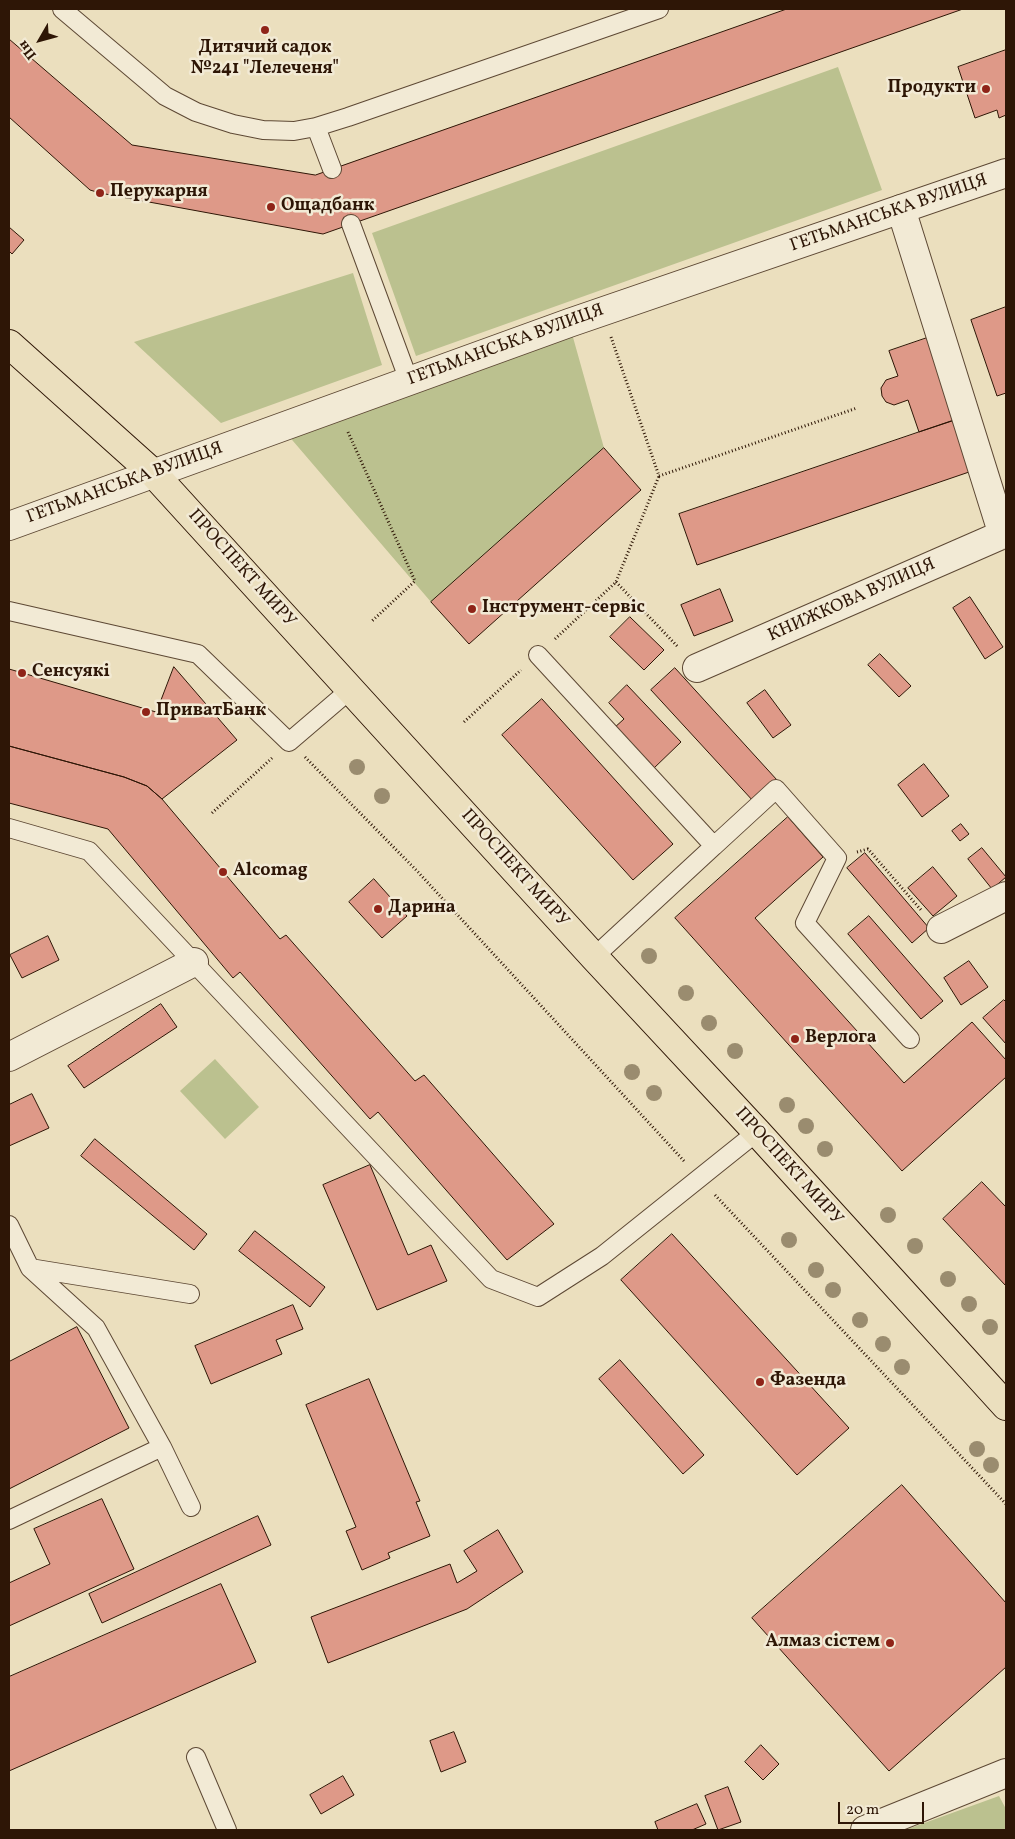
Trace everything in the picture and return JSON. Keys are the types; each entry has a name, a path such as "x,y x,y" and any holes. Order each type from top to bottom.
{"main road":[{"name":"ПРОСПЕКТ МИРУ","path":"9,344 154,474 1006,1406"}],"street":[{"name":"ГЕТЬМАНСЬКА ВУЛИЦЯ","path":"9,526 603,312 1006,173"},
{"path":"901,209 1004,534"},
{"name":"КНИЖКОВА ВУЛИЦЯ","path":"697,668 1004,534"},
{"path":"941,929 1006,896"},
{"path":"9,1058 194,962"},
{"path":"864,1830 1006,1773"}],"lane":[{"path":"62,9 165,96 196,112 233,124 264,130 294,131 316,127 659,9"},
{"path":"316,127 332,169"},
{"path":"351,224 409,381"},
{"path":"9,611 198,654 289,742 351,689"},
{"path":"538,655 714,846"},
{"path":"594,957 776,790 838,858 805,923 910,1039"},
{"path":"9,828 89,851 491,1279 538,1297 602,1256 757,1132"},
{"path":"9,1225 30,1268 96,1328 162,1446 192,1506"},
{"path":"30,1268 190,1294"},
{"path":"9,1520 162,1446"},
{"path":"196,1757 227,1830"}],"path":[{"path":"464,722 616,582 658,476 603,312"},
{"path":"337,407 415,581 372,621"},
{"path":"658,476 857,408"},
{"path":"616,582 697,668"},
{"path":"212,813 289,742 418,872 700,1178 1006,1504"},
{"path":"838,858 868,849 925,915 941,929"}],"green space":[{"path":"838,67 882,190 416,356 372,233"},
{"path":"353,273 382,365 221,423 134,342"},
{"path":"569,323 604,448 431,602 281,427"},
{"path":"215,1059 259,1107 225,1139 180,1091"},
{"path":"999,1796 1006,1809 1006,1830 905,1830"}],"building":[{"path":"787,9 963,9 323,234 90,190 9,117 9,39 132,145 315,175"},
{"name":"Продукти","path":"1006,50 1006,115 999,118 997,110 975,118 958,67"},
{"path":"9,227 24,240 12,254 9,251"},
{"path":"1006,307 1006,393 997,396 971,320"},
{"path":"927,338 955,420 919,432 908,400 894,405 886,402 882,396 881,388 886,380 898,376 889,351"},
{"path":"955,420 972,471 697,565 679,514"},
{"path":"604,448 641,490 469,644 431,602"},
{"path":"720,589 733,621 694,636 681,605"},
{"path":"970,597 1003,647 985,659 953,608"},
{"path":"630,617 664,650 644,670 610,637"},
{"path":"880,654 911,686 899,697 868,665"},
{"path":"174,667 237,740 162,799 147,786 124,777 9,746 9,669 156,712"},
{"path":"675,668 777,780 754,802 651,690"},
{"path":"627,685 681,742 653,769 614,728 624,719 609,703"},
{"path":"765,690 791,725 773,738 747,703"},
{"path":"542,699 673,844 633,880 502,735"},
{"path":"9,746 124,777 147,786 162,799 280,939 286,935 415,1081 424,1075 554,1224 507,1260 378,1112 370,1119 240,972 233,978 108,829 9,803"},
{"path":"924,764 949,796 922,817 898,785"},
{"path":"788,817 823,857 755,918 904,1083 972,1022 1006,1060 1006,1077 902,1171 675,918"},
{"path":"961,824 969,834 960,841 952,831"},
{"path":"982,848 1006,877 992,889 968,859"},
{"path":"865,853 929,928 912,943 847,868"},
{"path":"933,867 957,896 933,916 908,888"},
{"name":"Дарина","path":"374,879 407,916 382,938 349,902"},
{"path":"869,916 943,1001 921,1019 848,934"},
{"path":"48,936 59,960 22,978 10,955"},
{"path":"969,961 988,987 961,1005 944,978"},
{"path":"1004,1000 1006,1002 1006,1044 983,1018"},
{"path":"161,1004 177,1027 84,1088 68,1066"},
{"path":"32,1094 49,1128 9,1146 9,1105"},
{"path":"95,1139 207,1234 194,1250 81,1156"},
{"path":"370,1165 408,1255 431,1245 447,1281 377,1310 323,1185"},
{"path":"982,1182 1006,1207 1006,1286 943,1219"},
{"path":"255,1231 325,1287 310,1307 239,1251"},
{"name":"Фазенда","path":"672,1234 849,1428 797,1475 621,1280"},
{"path":"293,1305 303,1329 276,1340 282,1354 211,1384 195,1346"},
{"path":"77,1327 129,1428 9,1489 9,1362"},
{"path":"620,1360 704,1455 683,1474 599,1379"},
{"path":"369,1379 420,1501 416,1502 430,1536 388,1553 390,1558 362,1570 346,1531 356,1527 306,1405"},
{"name":"Алмаз сістем","path":"902,1485 1006,1603 1006,1667 889,1771 752,1618"},
{"path":"102,1499 134,1569 9,1626 9,1583 50,1564 34,1529"},
{"path":"258,1516 271,1545 102,1623 89,1594"},
{"path":"498,1530 523,1572 467,1609 328,1663 311,1617 450,1564 457,1583 477,1571 464,1551"},
{"path":"221,1584 256,1662 9,1771 9,1677"},
{"path":"454,1732 466,1762 441,1772 430,1741"},
{"path":"761,1745 779,1764 763,1780 745,1762"},
{"path":"343,1776 354,1795 321,1814 310,1795"},
{"path":"728,1787 741,1822 718,1830 705,1796"},
{"path":"697,1804 706,1824 692,1830 658,1830 655,1822"}],"place":[{"name":"Дитячий садок №241 \"Лелеченя\"","path":"265,30"},
{"name":"Продукти","path":"986,89"},
{"name":"Перукарня","path":"100,193"},
{"name":"Ощадбанк","path":"271,207"},
{"name":"Інструмент-сервіс","path":"472,609"},
{"name":"Сенсуякі","path":"22,673"},
{"name":"ПриватБанк","path":"146,712"},
{"name":"Alcomag","path":"223,872"},
{"name":"Дарина","path":"378,909"},
{"name":"Beрлога","path":"795,1039"},
{"name":"Фазенда","path":"760,1382"},
{"name":"Алмаз сістем","path":"890,1643"}]}
